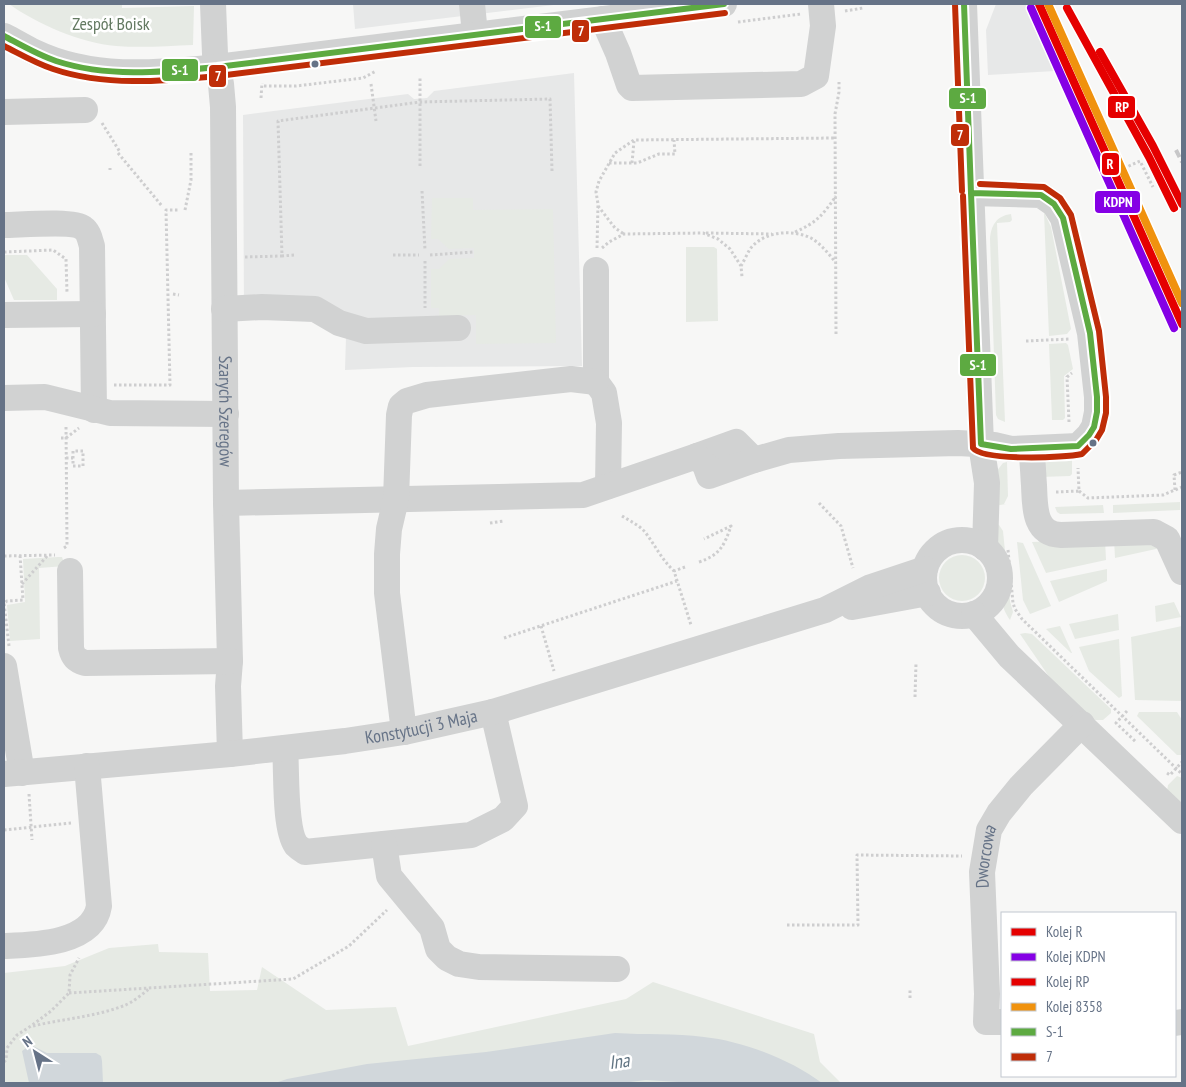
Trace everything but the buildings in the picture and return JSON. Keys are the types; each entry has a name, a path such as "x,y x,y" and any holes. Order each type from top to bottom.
{"street":[{"name":"Szarych Szeregów","path":"213,4 215,54 223,107 230,754"},
{"path":"472,4 475,34"},
{"path":"4,36 36,53 63,63 92,70 134,74 217,67 724,4"},
{"path":"603,19 629,85 632,88 801,84 816,76 823,26 821,4"},
{"path":"964,4 981,444 970,510 985,543 995,559 1000,573 999,588 983,608 964,616 947,613 939,608 926,581 933,554 939,548 954,541 985,543"},
{"path":"4,112 85,110"},
{"path":"226,503 583,495 697,456 705,465 709,476 789,450 839,446 981,444 994,445 1011,450 1078,446 1094,428 1097,397 1090,333 1063,218 1059,210 1048,198 1041,195 971,193"},
{"path":"4,225 72,224 83,228 89,235 92,246 94,398"},
{"path":"596,270 596,382 604,393 609,423 608,486"},
{"path":"224,309 315,309 338,323 366,331 458,328"},
{"path":"4,315 93,314"},
{"path":"404,732 387,593 387,554 389,529 396,499 399,415 401,406 407,401 428,395 571,379 596,382"},
{"path":"4,398 94,398 110,414 226,414"},
{"path":"1031,449 1035,510 1038,520 1045,529 1055,535 1154,532 1167,539 1182,572"},
{"path":"70,571 71,648 73,656 78,661 85,663 230,661"},
{"name":"Konstytucji 3 Maja","path":"18,779 87,766 230,754 404,732 494,712 825,610 871,587 926,581"},
{"path":"983,608 1024,648 1044,688 1182,821"},
{"path":"4,666 18,779"},
{"path":"285,748 288,818 296,845 305,852 471,835 503,819 515,806 494,712"},
{"name":"Dworcowa","path":"994,1022 987,994 982,872 989,830 999,813 1021,786 1082,724"},
{"path":"4,946 32,945 64,938 84,931 95,920 99,906 87,766"},
{"path":"384,844 389,876 432,928 438,949 447,958 459,964 479,967 617,969"}],"path":[{"path":"836,334 835,114 839,92 838,75"},
{"path":"420,78 420,166"},
{"path":"261,98 263,79"},
{"path":"371,84 376,121"},
{"path":"282,256 278,121 420,102 550,99 552,172"},
{"path":"835,138 634,140 616,153 609,163 596,192 598,204 596,255 609,242 624,234 703,232 774,234 794,232 811,225 825,212 836,196"},
{"path":"632,163 634,140"},
{"path":"609,163 638,163 659,154 675,154 674,140"},
{"path":"185,210 191,180 191,151"},
{"path":"118,153 162,206"},
{"path":"1116,204 1105,177 1140,161 1153,187"},
{"path":"422,191 425,250"},
{"path":"598,204 615,228 624,234"},
{"path":"94,398 170,385 166,210 179,210"},
{"path":"703,232 718,239 730,249 741,266 742,277"},
{"path":"794,232 812,239 824,248 836,263"},
{"path":"741,266 751,249 764,238 774,234"},
{"path":"4,252 53,250 66,258 67,315"},
{"path":"430,255 473,252"},
{"path":"240,258 294,255"},
{"path":"393,255 419,255"},
{"path":"425,261 425,329"},
{"path":"173,294 179,294"},
{"path":"1026,341 1062,339"},
{"path":"4,556 57,555 66,546 66,427"},
{"path":"61,438 66,438"},
{"path":"73,451 83,451 83,466 73,466 73,458 73,451"},
{"path":"66,458 73,458"},
{"path":"1175,490 1174,475 1182,472"},
{"path":"61,482 66,482"},
{"path":"1080,491 1088,498 1163,495 1182,487"},
{"path":"1058,492 1066,492"},
{"path":"819,503 841,526 853,568"},
{"path":"622,516 644,531 657,551 674,571 691,626"},
{"path":"61,517 66,517"},
{"path":"699,562 711,558 724,546 731,526 704,539"},
{"path":"985,543 1018,614 1182,774"},
{"path":"22,584 49,555"},
{"path":"674,571 684,567"},
{"path":"504,638 677,581"},
{"path":"540,626 555,674"},
{"path":"915,697 916,663"},
{"path":"1127,711 1116,723 1136,743"},
{"path":"1163,769 1170,775 1182,762"},
{"path":"18,779 31,826 32,840"},
{"path":"4,830 92,821"},
{"path":"787,925 858,924 857,855 963,856"},
{"path":"69,993 293,979 349,946 404,894"},
{"path":"4,1062 6,1060 7,1048 17,1035 52,1011 69,993 70,975 82,952"},
{"path":"910,988 910,998"},
{"path":"31,1026 96,1014 125,1006 150,989"}],"shaded area":[{"path":"353,4 562,4 355,29"},
{"path":"996,4 1036,4 1050,41 1055,71 988,75 986,30"},
{"path":"574,73 582,366 413,367 345,370 346,337 325,323 244,315 243,115 408,94 414,99 427,98 434,91"}],"green space":[{"name":"Zespół Boisk","path":"9,4 122,4 122,8 194,6 193,45 135,47 88,41 33,19"},
{"path":"432,198 473,198 473,210 553,209 556,343 476,344 476,315 439,316 439,308 431,308 431,269 439,269 449,259 474,258 474,248 449,249 438,239 431,239"},
{"path":"1044,212 1051,227 1071,329 1067,334 1049,336"},
{"path":"1011,214 1012,220 1010,222 997,223 1005,422 998,419 996,415 990,239 995,222"},
{"path":"686,247 714,247 717,249 718,321 686,322"},
{"path":"4,255 27,255 57,289 57,300 14,300 4,277"},
{"path":"1066,343 1073,369 1064,376 1065,418 1063,420 1052,420 1049,344"},
{"path":"1072,457 1072,474 1070,476 1040,477 1039,460"},
{"path":"1007,462 1008,496 1004,504 1006,504 994,506 996,472 1003,463"},
{"path":"1180,502 1180,510 1113,513 1113,505"},
{"path":"1103,505 1104,513 1060,514 1055,507"},
{"path":"991,523 999,525 1003,531 1010,601 1013,612 1010,620 1002,602 1006,575 994,544"},
{"path":"1105,539 1106,560 1046,573 1032,542"},
{"path":"1114,539 1165,547 1115,558"},
{"path":"1017,542 1023,543 1051,606 1030,614 1023,600"},
{"path":"962,555 975,559 981,565 985,578 981,591 975,597 962,601 949,597 943,591 939,578 943,565 949,559"},
{"path":"62,557 65,566 39,568 40,639 10,641 7,605 25,602 23,559"},
{"path":"1107,569 1107,581 1059,602 1050,581"},
{"path":"1174,602 1181,617 1156,622 1155,606"},
{"path":"1118,614 1119,630 1075,639 1069,624"},
{"path":"1060,626 1072,653 1046,629"},
{"path":"1182,626 1182,701 1135,700 1131,637"},
{"path":"1020,634 1032,634 1111,709 1111,713 1103,720 1093,720 1050,678"},
{"path":"1119,639 1122,696 1119,698 1089,671 1079,647"},
{"path":"1139,712 1177,712 1182,720 1181,755 1177,755 1137,716"},
{"path":"1177,776 1182,778 1182,806 1167,791 1168,785"},
{"path":"158,944 159,952 208,953 210,991 257,990 262,967 326,1010 396,1007 408,1046 626,999 653,982 814,1034 820,1062 841,1083 4,1083 4,973 65,966 109,948"}],"water":[{"name":"Ina","path":"615,1033 719,1039 750,1047 781,1059 822,1083 694,1083 646,1080 622,1083 275,1083 367,1064 486,1052"},
{"path":"29,1046 47,1053 96,1053 101,1056 103,1083 29,1083 22,1051"}],"railway":[{"path":"1176,150 1182,162"}],"rail line":[{"name":"R","path":"1039,4 1182,324"},
{"name":"8358","path":"1048,4 1182,303"},
{"name":"KDPN","path":"1031,8 1174,328"},
{"name":"RP","path":"1067,8 1149,157 1174,208"},
{"name":"R","path":"1100,52 1153,146 1182,204"}],"transit line":[{"name":"S-1","path":"4,36 43,56 76,66 116,72 156,72 217,67 724,4"},
{"name":"7","path":"955,4 962,191"},
{"name":"S-1","path":"964,4 971,193"},
{"name":"7","path":"4,46 40,64 73,75 114,80 156,81 218,76 725,13"},
{"name":"7","path":"963,196 973,448 980,452 1007,457 1059,457 1082,454 1096,440 1102,430 1106,413 1106,397 1099,331 1071,215 1060,198 1044,187 980,184"},
{"name":"S-1","path":"971,193 1041,195 1054,204 1063,218 1090,333 1097,397 1094,427 1078,446 1011,449 981,444 971,193"}]}
